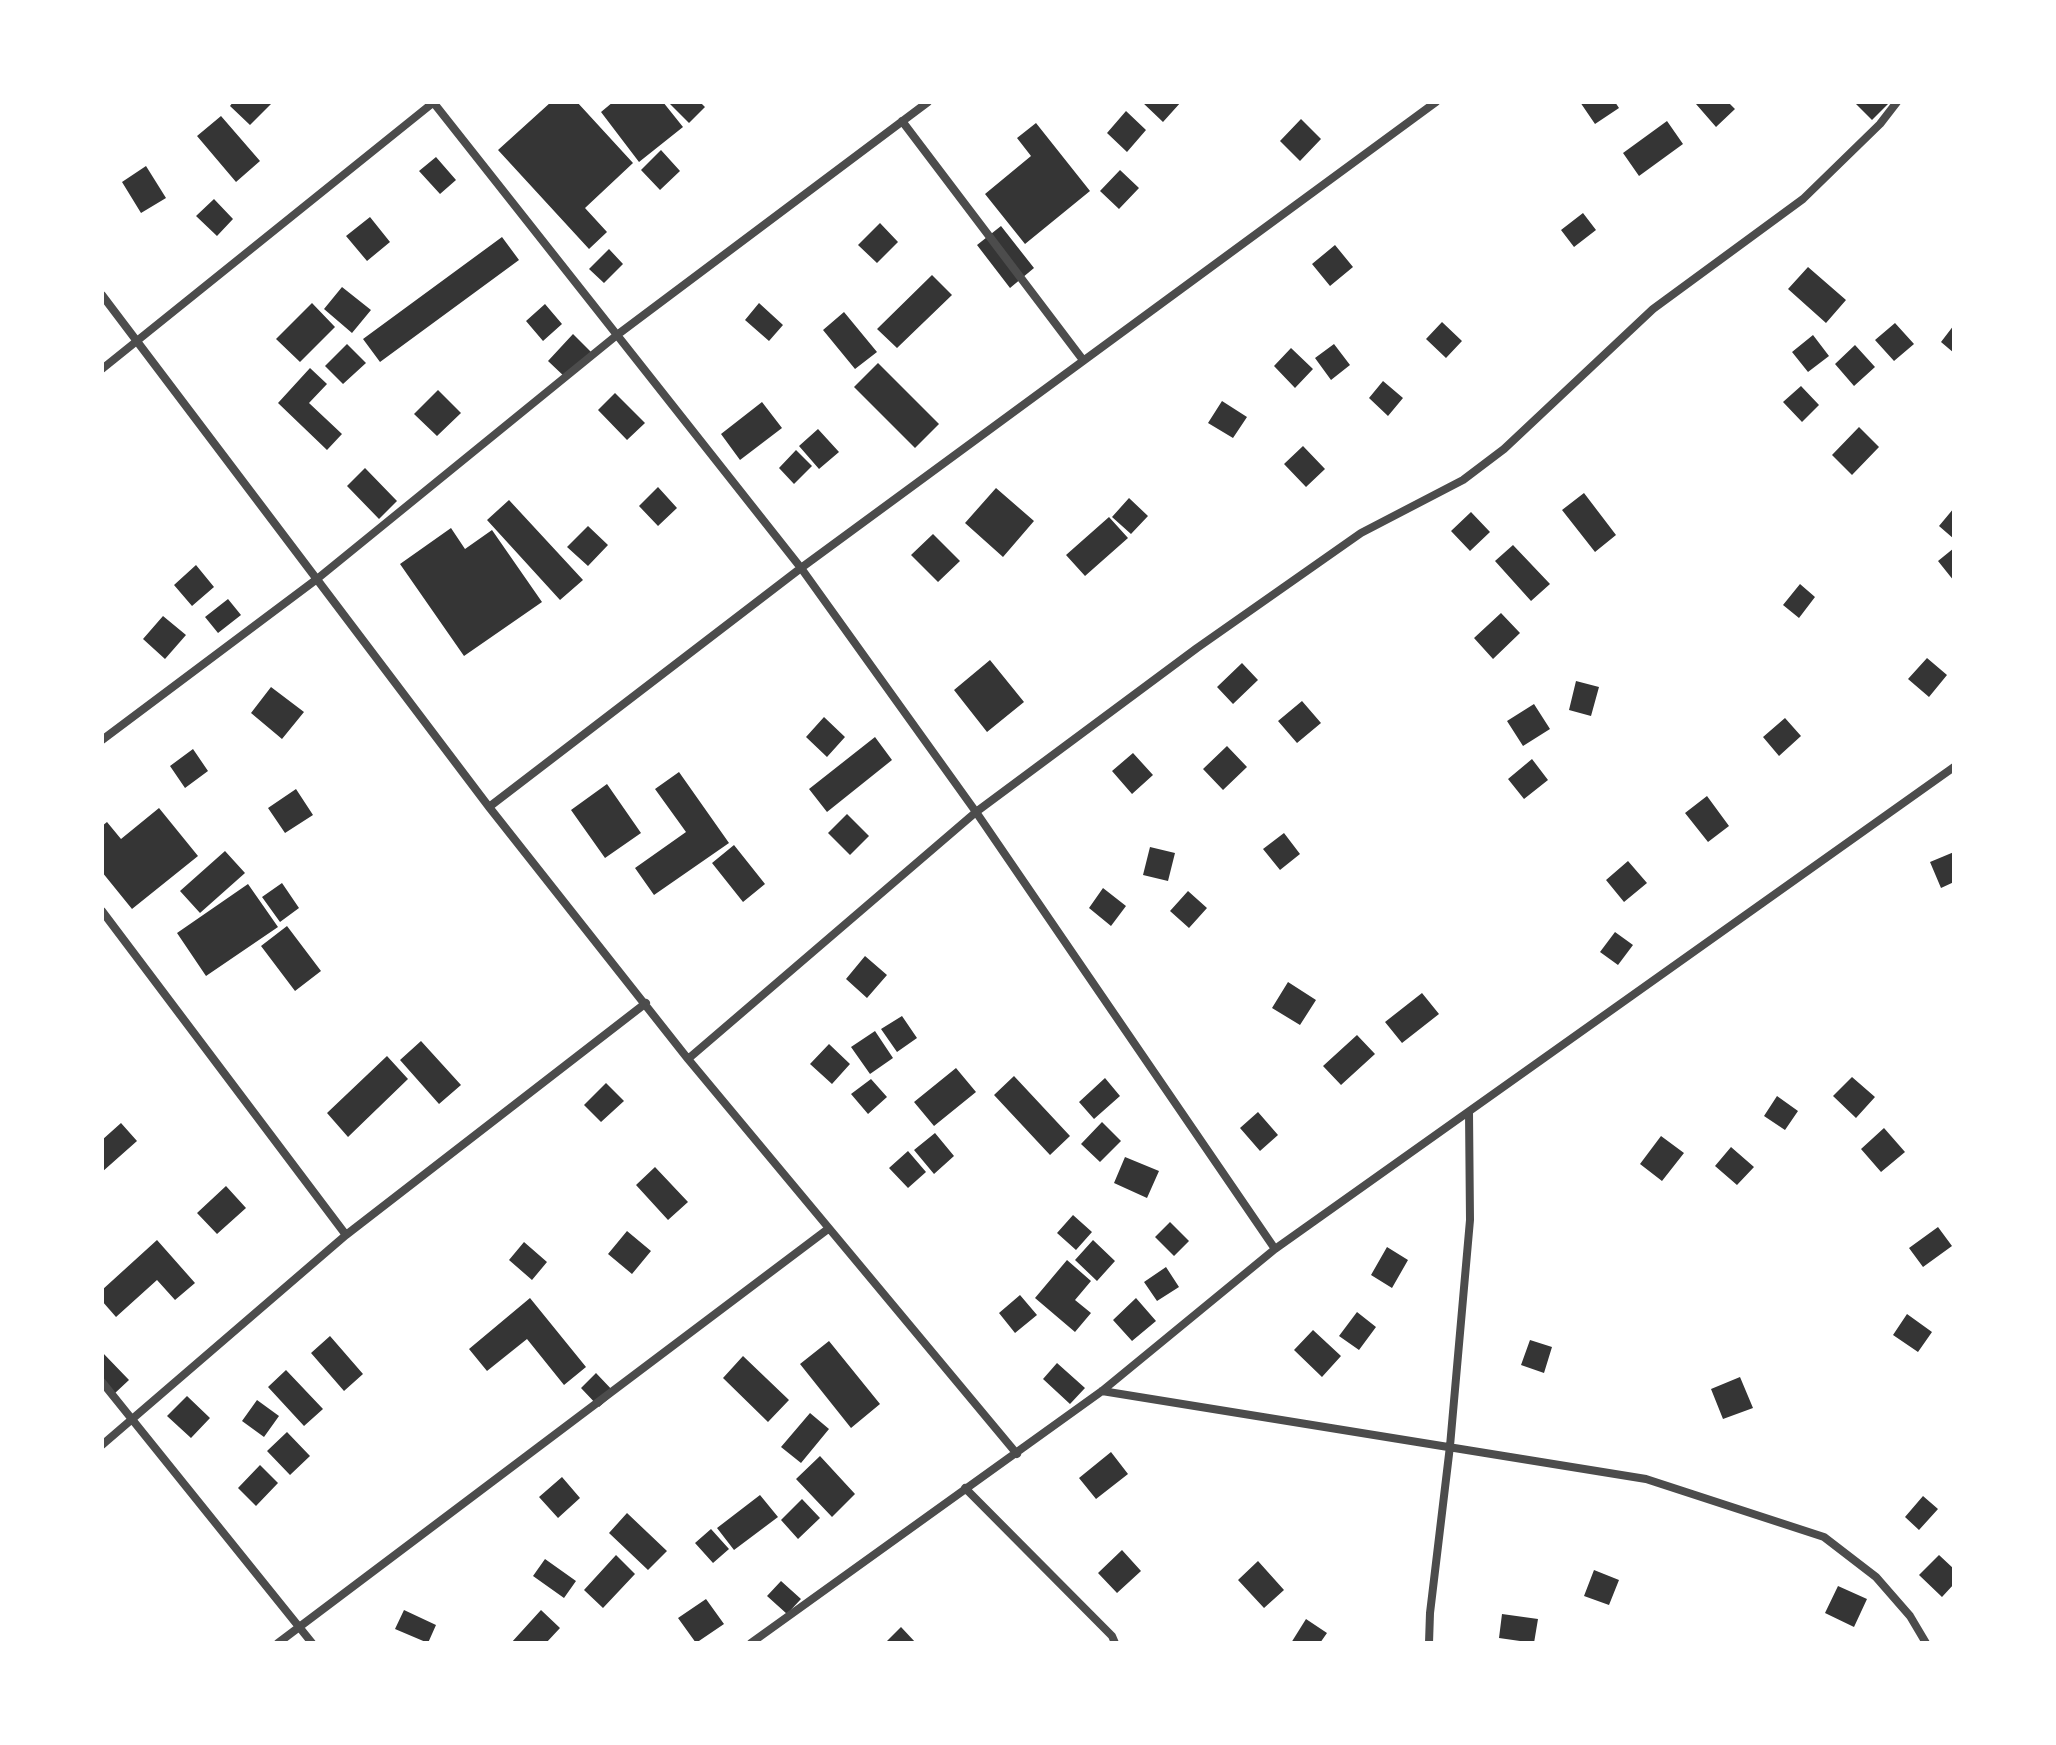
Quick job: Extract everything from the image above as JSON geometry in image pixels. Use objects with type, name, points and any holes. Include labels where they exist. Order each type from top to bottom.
[{"type":"street","points":[[102,369],[433,102],[801,568],[976,812],[1275,1249]]},
{"type":"street","points":[[102,740],[317,579],[617,335],[928,102]]},
{"type":"street","points":[[489,807],[801,568],[1436,102]]},
{"type":"street","points":[[688,1059],[976,812],[1197,648],[1361,533],[1463,480],[1504,449],[1653,309],[1803,199],[1880,124],[1897,102]]},
{"type":"street","points":[[902,121],[1083,360]]},
{"type":"street","points":[[102,295],[489,807],[688,1059],[1017,1454]]},
{"type":"street","points":[[751,1643],[1102,1391],[1275,1249],[1954,767]]},
{"type":"street","points":[[102,911],[346,1235]]},
{"type":"street","points":[[102,1445],[346,1235],[646,1003]]},
{"type":"street","points":[[1429,1643],[1470,1220],[1469,1112]]},
{"type":"street","points":[[278,1643],[828,1229]]},
{"type":"street","points":[[102,1382],[312,1643]]},
{"type":"street","points":[[1102,1391],[1646,1479],[1824,1537],[1876,1577],[1910,1616],[1926,1643]]},
{"type":"street","points":[[965,1488],[1112,1636],[1115,1643]]},
{"type":"building","points":[[233,102],[271,104],[250,125],[230,106]]},
{"type":"building","points":[[551,102],[577,102],[633,163],[585,208],[607,232],[589,249],[498,150]]},
{"type":"building","points":[[613,102],[663,102],[683,127],[639,162],[601,112]]},
{"type":"building","points":[[668,102],[700,102],[705,107],[689,123]]},
{"type":"building","points":[[1142,102],[1181,102],[1163,122]]},
{"type":"building","points":[[1580,102],[1615,102],[1619,108],[1595,124]]},
{"type":"building","points":[[1728,102],[1735,109],[1716,127],[1696,104]]},
{"type":"building","points":[[1854,102],[1890,102],[1872,120]]},
{"type":"building","points":[[1126,111],[1146,130],[1127,152],[1107,133]]},
{"type":"building","points":[[221,116],[260,161],[236,182],[197,136]]},
{"type":"building","points":[[1301,119],[1321,139],[1300,161],[1280,141]]},
{"type":"building","points":[[1667,121],[1683,144],[1639,176],[1623,153]]},
{"type":"building","points":[[1036,123],[1090,191],[1025,244],[985,194],[1031,156],[1017,138]]},
{"type":"building","points":[[661,150],[680,171],[660,190],[641,170]]},
{"type":"building","points":[[436,157],[456,180],[440,194],[419,171]]},
{"type":"building","points":[[146,166],[166,198],[141,213],[122,182]]},
{"type":"building","points":[[1120,170],[1139,188],[1119,209],[1100,191]]},
{"type":"building","points":[[214,199],[233,219],[217,236],[196,216]]},
{"type":"building","points":[[1583,213],[1596,230],[1574,247],[1561,230]]},
{"type":"building","points":[[370,217],[390,242],[367,261],[346,236]]},
{"type":"building","points":[[880,223],[898,242],[877,263],[858,245]]},
{"type":"building","points":[[1001,226],[1034,268],[1010,288],[977,245]]},
{"type":"building","points":[[502,237],[519,260],[380,362],[363,339]]},
{"type":"building","points":[[1335,245],[1353,267],[1330,286],[1312,264]]},
{"type":"building","points":[[609,249],[623,264],[604,283],[589,269]]},
{"type":"building","points":[[1808,267],[1846,300],[1826,323],[1788,289]]},
{"type":"building","points":[[932,275],[952,295],[897,348],[877,329]]},
{"type":"building","points":[[342,287],[371,310],[352,333],[324,309]]},
{"type":"building","points":[[312,303],[335,327],[300,362],[276,339]]},
{"type":"building","points":[[759,303],[783,325],[769,341],[745,320]]},
{"type":"building","points":[[545,304],[562,324],[543,341],[526,321]]},
{"type":"building","points":[[844,312],[877,352],[855,369],[823,330]]},
{"type":"building","points":[[1442,322],[1462,341],[1446,358],[1426,339]]},
{"type":"building","points":[[1895,323],[1914,344],[1894,361],[1875,340]]},
{"type":"building","points":[[1954,325],[1954,353],[1941,342]]},
{"type":"building","points":[[573,334],[592,353],[567,379],[548,361]]},
{"type":"building","points":[[1813,335],[1829,356],[1808,372],[1792,352]]},
{"type":"building","points":[[347,344],[366,363],[343,384],[325,366]]},
{"type":"building","points":[[1334,344],[1350,365],[1331,380],[1315,358]]},
{"type":"building","points":[[1855,345],[1875,367],[1854,386],[1835,364]]},
{"type":"building","points":[[1291,348],[1313,369],[1295,388],[1274,366]]},
{"type":"building","points":[[878,363],[939,424],[915,448],[854,387]]},
{"type":"building","points":[[310,368],[327,384],[309,403],[342,434],[327,450],[278,403]]},
{"type":"building","points":[[1383,381],[1403,398],[1388,416],[1369,398]]},
{"type":"building","points":[[1801,386],[1819,405],[1802,422],[1783,402]]},
{"type":"building","points":[[438,390],[461,413],[437,436],[414,414]]},
{"type":"building","points":[[615,393],[645,423],[627,440],[598,410]]},
{"type":"building","points":[[1222,401],[1247,417],[1233,438],[1208,423]]},
{"type":"building","points":[[762,402],[782,428],[740,460],[721,434]]},
{"type":"building","points":[[1859,427],[1879,447],[1852,475],[1832,455]]},
{"type":"building","points":[[818,429],[839,452],[819,469],[799,446]]},
{"type":"building","points":[[1303,446],[1325,469],[1306,487],[1284,464]]},
{"type":"building","points":[[796,450],[812,466],[794,484],[779,468]]},
{"type":"building","points":[[365,468],[397,501],[379,519],[347,486]]},
{"type":"building","points":[[658,487],[677,508],[658,526],[639,506]]},
{"type":"building","points":[[996,488],[1034,521],[1003,557],[965,523]]},
{"type":"building","points":[[1584,493],[1616,535],[1595,552],[1562,510]]},
{"type":"building","points":[[1129,498],[1148,516],[1131,534],[1112,517]]},
{"type":"building","points":[[509,500],[583,580],[560,600],[487,520]]},
{"type":"building","points":[[1954,508],[1954,539],[1939,526]]},
{"type":"building","points":[[1471,512],[1490,532],[1470,551],[1451,531]]},
{"type":"building","points":[[1109,517],[1128,538],[1085,576],[1066,555]]},
{"type":"building","points":[[588,526],[608,545],[588,566],[567,547]]},
{"type":"building","points":[[451,528],[465,549],[492,530],[542,602],[464,656],[400,564]]},
{"type":"building","points":[[933,534],[960,561],[938,582],[911,555]]},
{"type":"building","points":[[1513,545],[1550,584],[1531,601],[1495,561]]},
{"type":"building","points":[[1954,548],[1954,581],[1938,561]]},
{"type":"building","points":[[196,565],[214,587],[192,606],[174,585]]},
{"type":"building","points":[[1800,584],[1815,597],[1799,618],[1783,605]]},
{"type":"building","points":[[228,599],[241,615],[218,633],[205,617]]},
{"type":"building","points":[[1501,613],[1520,633],[1493,659],[1474,638]]},
{"type":"building","points":[[163,616],[186,635],[165,659],[143,639]]},
{"type":"building","points":[[1927,658],[1947,675],[1929,697],[1908,679]]},
{"type":"building","points":[[990,660],[1024,702],[987,732],[954,690]]},
{"type":"building","points":[[1242,663],[1258,680],[1233,704],[1217,687]]},
{"type":"building","points":[[1576,681],[1599,687],[1591,716],[1569,710]]},
{"type":"building","points":[[271,687],[304,712],[282,739],[251,713]]},
{"type":"building","points":[[1302,701],[1321,723],[1297,743],[1278,721]]},
{"type":"building","points":[[1534,704],[1550,729],[1523,746],[1507,721]]},
{"type":"building","points":[[824,717],[845,737],[827,757],[806,737]]},
{"type":"building","points":[[1785,718],[1801,736],[1779,756],[1763,737]]},
{"type":"building","points":[[875,737],[892,760],[827,812],[809,789]]},
{"type":"building","points":[[1227,746],[1247,767],[1223,790],[1203,769]]},
{"type":"building","points":[[193,749],[208,771],[185,788],[170,766]]},
{"type":"building","points":[[1133,753],[1153,775],[1132,794],[1112,771]]},
{"type":"building","points":[[1532,759],[1548,780],[1524,799],[1508,779]]},
{"type":"building","points":[[679,772],[729,843],[654,895],[635,868],[686,832],[655,789]]},
{"type":"building","points":[[607,784],[641,833],[605,858],[571,810]]},
{"type":"building","points":[[296,789],[313,815],[285,833],[268,808]]},
{"type":"building","points":[[1707,796],[1729,826],[1708,842],[1685,813]]},
{"type":"building","points":[[159,808],[198,856],[132,909],[102,872],[102,826],[107,822],[121,839]]},
{"type":"building","points":[[847,814],[869,836],[850,855],[828,833]]},
{"type":"building","points":[[1284,833],[1300,854],[1280,870],[1263,849]]},
{"type":"building","points":[[734,845],[765,884],[743,902],[712,863]]},
{"type":"building","points":[[1150,847],[1175,853],[1168,881],[1143,875]]},
{"type":"building","points":[[225,851],[245,873],[200,913],[180,891]]},
{"type":"building","points":[[1954,852],[1954,882],[1941,888],[1930,862]]},
{"type":"building","points":[[1628,861],[1647,883],[1624,902],[1606,880]]},
{"type":"building","points":[[282,883],[299,908],[280,922],[262,897]]},
{"type":"building","points":[[248,884],[278,927],[206,976],[177,933]]},
{"type":"building","points":[[1103,888],[1126,906],[1111,926],[1089,908]]},
{"type":"building","points":[[1188,891],[1207,908],[1189,928],[1170,911]]},
{"type":"building","points":[[287,926],[321,971],[295,991],[261,946]]},
{"type":"building","points":[[1615,932],[1633,945],[1618,965],[1600,952]]},
{"type":"building","points":[[865,956],[887,975],[867,998],[846,979]]},
{"type":"building","points":[[1288,982],[1316,1000],[1300,1025],[1272,1008]]},
{"type":"building","points":[[1422,993],[1439,1014],[1402,1043],[1385,1022]]},
{"type":"building","points":[[902,1016],[917,1038],[897,1052],[881,1029]]},
{"type":"building","points":[[875,1031],[893,1058],[870,1074],[851,1047]]},
{"type":"building","points":[[1357,1035],[1375,1054],[1341,1085],[1323,1066]]},
{"type":"building","points":[[421,1041],[461,1085],[439,1104],[400,1060]]},
{"type":"building","points":[[829,1044],[850,1064],[832,1084],[810,1064]]},
{"type":"building","points":[[387,1056],[408,1079],[348,1137],[327,1113]]},
{"type":"building","points":[[956,1068],[976,1092],[934,1126],[914,1102]]},
{"type":"building","points":[[1014,1076],[1070,1136],[1050,1155],[994,1095]]},
{"type":"building","points":[[1852,1077],[1875,1097],[1856,1118],[1833,1096]]},
{"type":"building","points":[[1105,1078],[1120,1096],[1094,1119],[1079,1102]]},
{"type":"building","points":[[871,1079],[887,1097],[868,1114],[851,1094]]},
{"type":"building","points":[[606,1083],[624,1101],[601,1122],[584,1105]]},
{"type":"building","points":[[1777,1096],[1798,1111],[1785,1130],[1764,1116]]},
{"type":"building","points":[[1258,1112],[1278,1135],[1260,1151],[1240,1128]]},
{"type":"building","points":[[1102,1122],[1121,1141],[1100,1162],[1081,1144]]},
{"type":"building","points":[[121,1123],[137,1141],[102,1172],[102,1140]]},
{"type":"building","points":[[1884,1128],[1905,1152],[1881,1172],[1861,1149]]},
{"type":"building","points":[[935,1133],[954,1156],[934,1174],[914,1150]]},
{"type":"building","points":[[1661,1136],[1684,1153],[1662,1181],[1640,1164]]},
{"type":"building","points":[[1731,1147],[1754,1167],[1737,1185],[1715,1166]]},
{"type":"building","points":[[908,1151],[926,1172],[908,1188],[889,1168]]},
{"type":"building","points":[[1125,1157],[1159,1171],[1147,1198],[1114,1183]]},
{"type":"building","points":[[655,1167],[688,1202],[668,1220],[636,1185]]},
{"type":"building","points":[[226,1186],[246,1208],[217,1234],[197,1213]]},
{"type":"building","points":[[1073,1215],[1092,1232],[1076,1250],[1057,1233]]},
{"type":"building","points":[[1170,1222],[1189,1241],[1174,1256],[1155,1237]]},
{"type":"building","points":[[1938,1227],[1952,1246],[1923,1267],[1909,1248]]},
{"type":"building","points":[[627,1231],[651,1251],[632,1274],[608,1254]]},
{"type":"building","points":[[157,1240],[195,1283],[175,1300],[157,1280],[116,1317],[102,1301],[102,1290]]},
{"type":"building","points":[[1093,1240],[1115,1261],[1097,1281],[1075,1260]]},
{"type":"building","points":[[524,1242],[547,1262],[532,1280],[509,1260]]},
{"type":"building","points":[[1387,1247],[1408,1260],[1392,1288],[1371,1275]]},
{"type":"building","points":[[1067,1260],[1091,1281],[1075,1300],[1091,1313],[1075,1332],[1035,1298]]},
{"type":"building","points":[[1166,1267],[1179,1287],[1157,1301],[1144,1282]]},
{"type":"building","points":[[1020,1295],[1037,1315],[1015,1333],[999,1313]]},
{"type":"building","points":[[530,1298],[586,1367],[564,1385],[527,1339],[487,1371],[469,1349]]},
{"type":"building","points":[[1136,1298],[1156,1321],[1132,1341],[1113,1320]]},
{"type":"building","points":[[1357,1312],[1376,1327],[1359,1350],[1339,1336]]},
{"type":"building","points":[[1907,1314],[1932,1332],[1918,1352],[1893,1335]]},
{"type":"building","points":[[1313,1330],[1341,1356],[1322,1377],[1294,1350]]},
{"type":"building","points":[[330,1336],[363,1374],[344,1391],[311,1353]]},
{"type":"building","points":[[1530,1340],[1552,1347],[1544,1373],[1521,1365]]},
{"type":"building","points":[[829,1341],[880,1404],[851,1428],[800,1364]]},
{"type":"building","points":[[102,1352],[129,1380],[114,1394],[102,1381]]},
{"type":"building","points":[[743,1356],[789,1400],[768,1422],[723,1378]]},
{"type":"building","points":[[1057,1363],[1085,1388],[1070,1404],[1043,1379]]},
{"type":"building","points":[[286,1370],[323,1409],[304,1426],[268,1387]]},
{"type":"building","points":[[596,1373],[615,1393],[599,1407],[581,1388]]},
{"type":"building","points":[[1740,1377],[1753,1408],[1723,1419],[1711,1389]]},
{"type":"building","points":[[187,1396],[210,1418],[191,1438],[167,1416]]},
{"type":"building","points":[[257,1400],[279,1416],[264,1437],[242,1421]]},
{"type":"building","points":[[810,1413],[829,1429],[801,1463],[781,1447]]},
{"type":"building","points":[[287,1432],[310,1456],[290,1475],[267,1451]]},
{"type":"building","points":[[1111,1452],[1128,1474],[1096,1499],[1079,1478]]},
{"type":"building","points":[[820,1456],[855,1494],[832,1517],[796,1479]]},
{"type":"building","points":[[260,1465],[278,1483],[256,1506],[238,1488]]},
{"type":"building","points":[[562,1477],[580,1498],[558,1518],[539,1497]]},
{"type":"building","points":[[760,1495],[778,1517],[734,1550],[717,1528]]},
{"type":"building","points":[[1923,1496],[1938,1509],[1919,1530],[1905,1517]]},
{"type":"building","points":[[802,1499],[820,1518],[798,1539],[781,1520]]},
{"type":"building","points":[[627,1513],[667,1551],[648,1570],[609,1533]]},
{"type":"building","points":[[711,1529],[729,1549],[713,1563],[695,1543]]},
{"type":"building","points":[[1122,1550],[1141,1571],[1117,1593],[1098,1573]]},
{"type":"building","points":[[616,1555],[635,1574],[603,1608],[584,1590]]},
{"type":"building","points":[[1939,1555],[1954,1569],[1954,1584],[1942,1597],[1919,1575]]},
{"type":"building","points":[[545,1559],[576,1581],[564,1598],[533,1576]]},
{"type":"building","points":[[1258,1561],[1284,1590],[1264,1608],[1238,1580]]},
{"type":"building","points":[[1594,1570],[1619,1580],[1609,1605],[1584,1596]]},
{"type":"building","points":[[781,1581],[801,1599],[787,1614],[767,1596]]},
{"type":"building","points":[[1838,1586],[1867,1599],[1854,1627],[1825,1613]]},
{"type":"building","points":[[706,1599],[724,1624],[696,1643],[678,1618]]},
{"type":"building","points":[[404,1610],[436,1625],[428,1643],[395,1629]]},
{"type":"building","points":[[541,1610],[560,1628],[546,1643],[511,1643]]},
{"type":"building","points":[[1502,1614],[1538,1619],[1534,1643],[1499,1638]]},
{"type":"building","points":[[1306,1619],[1327,1633],[1320,1643],[1291,1643]]},
{"type":"building","points":[[901,1627],[916,1643],[885,1643]]}]
